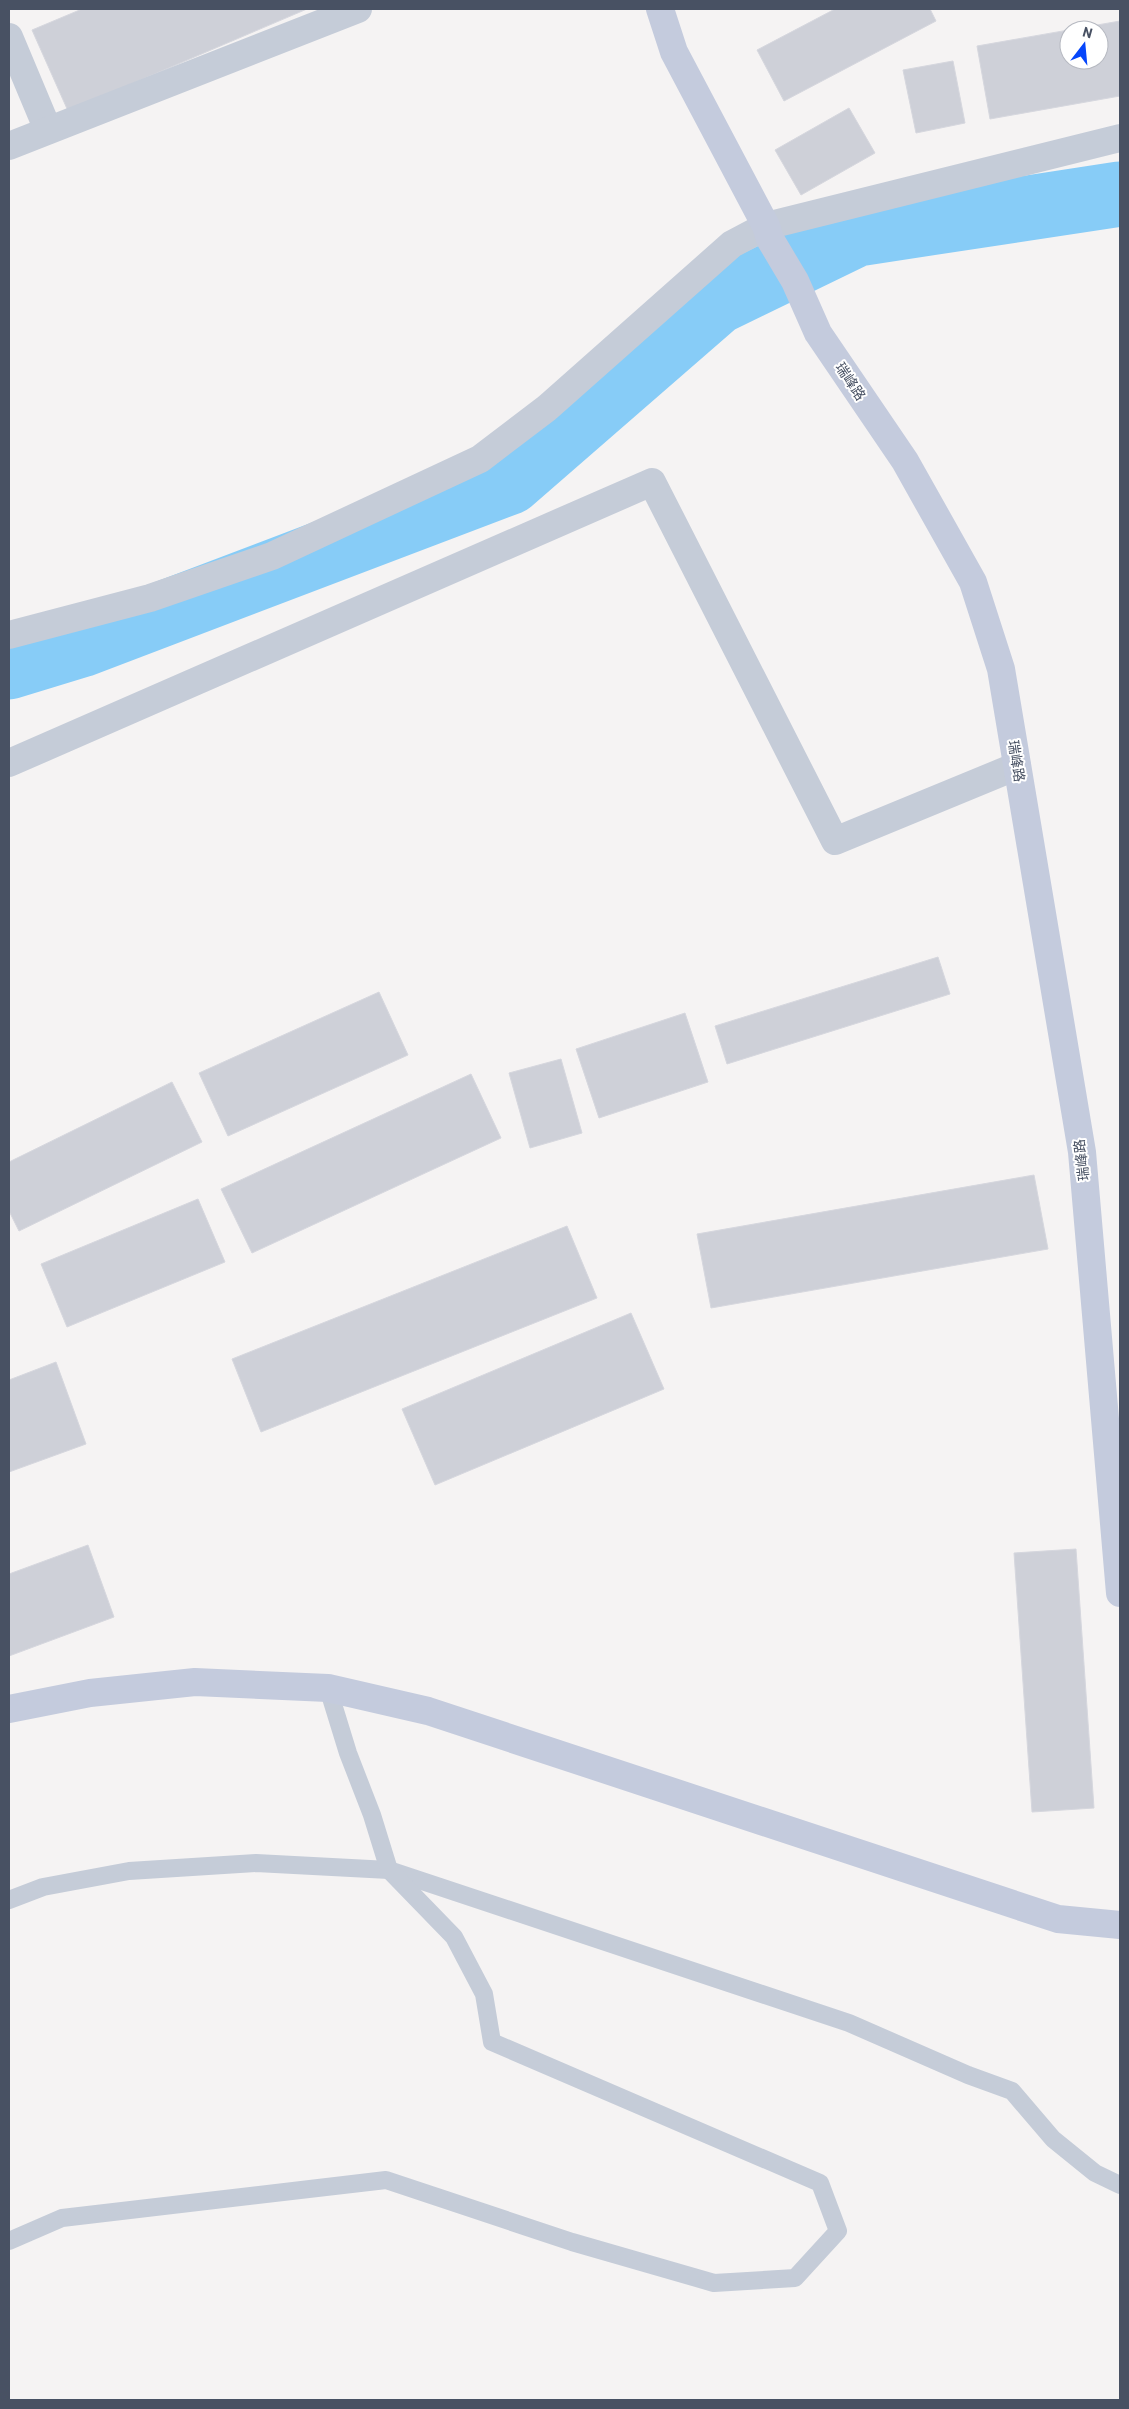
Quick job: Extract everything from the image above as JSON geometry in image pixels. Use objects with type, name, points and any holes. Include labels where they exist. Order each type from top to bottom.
[{"type":"street","points":[[9,146],[358,9]]},
{"type":"street","name":"瑞峰路","points":[[660,9],[674,52],[795,281],[818,333],[905,461],[973,582],[1001,669],[1082,1152],[1120,1593]]},
{"type":"street","points":[[9,37],[48,130]]},
{"type":"street","points":[[9,635],[150,598],[272,556],[480,459],[547,408],[732,244],[768,232],[1120,138]]},
{"type":"street","points":[[9,763],[652,482],[835,841],[1018,766]]},
{"type":"street","points":[[9,1709],[90,1693],[195,1682],[328,1688],[428,1711],[1058,1919],[1120,1925]]},
{"type":"lane","points":[[9,2241],[62,2218],[386,2180],[572,2242],[714,2283],[795,2278],[838,2231],[820,2183],[492,2042],[484,1994],[454,1937],[389,1870],[372,1815],[348,1753],[328,1688]]},
{"type":"lane","points":[[9,1900],[43,1887],[129,1871],[256,1863],[389,1870],[849,2023],[968,2075],[1012,2091],[1053,2139],[1095,2173],[1120,2185]]},
{"type":"building","points":[[82,9],[307,9],[68,111],[32,30]]},
{"type":"building","points":[[835,9],[930,9],[936,21],[784,101],[757,50]]},
{"type":"building","points":[[1120,21],[1120,96],[990,119],[977,46],[1059,32],[1059,70],[1109,70],[1109,23]]},
{"type":"building","points":[[953,61],[965,123],[916,133],[903,70]]},
{"type":"building","points":[[849,108],[875,153],[801,195],[775,150]]},
{"type":"building","points":[[938,957],[950,994],[727,1064],[715,1026]]},
{"type":"building","points":[[379,992],[408,1055],[228,1136],[199,1073]]},
{"type":"building","points":[[685,1013],[708,1082],[599,1118],[576,1049]]},
{"type":"building","points":[[561,1059],[582,1133],[530,1148],[509,1073]]},
{"type":"building","points":[[471,1074],[501,1138],[252,1253],[221,1189]]},
{"type":"building","points":[[172,1082],[202,1142],[19,1231],[9,1211],[9,1162]]},
{"type":"building","points":[[1034,1175],[1048,1249],[711,1308],[697,1234]]},
{"type":"building","points":[[198,1199],[225,1262],[67,1327],[41,1264]]},
{"type":"building","points":[[567,1226],[597,1298],[261,1432],[232,1359]]},
{"type":"building","points":[[631,1313],[664,1389],[435,1485],[402,1409]]},
{"type":"building","points":[[56,1362],[86,1444],[9,1472],[9,1380]]},
{"type":"building","points":[[88,1545],[114,1617],[9,1656],[9,1574]]},
{"type":"building","points":[[1076,1549],[1094,1808],[1032,1812],[1014,1553]]},
{"type":"waterway","points":[[9,667],[81,645],[510,482],[717,302],[857,234],[1120,194]]}]
